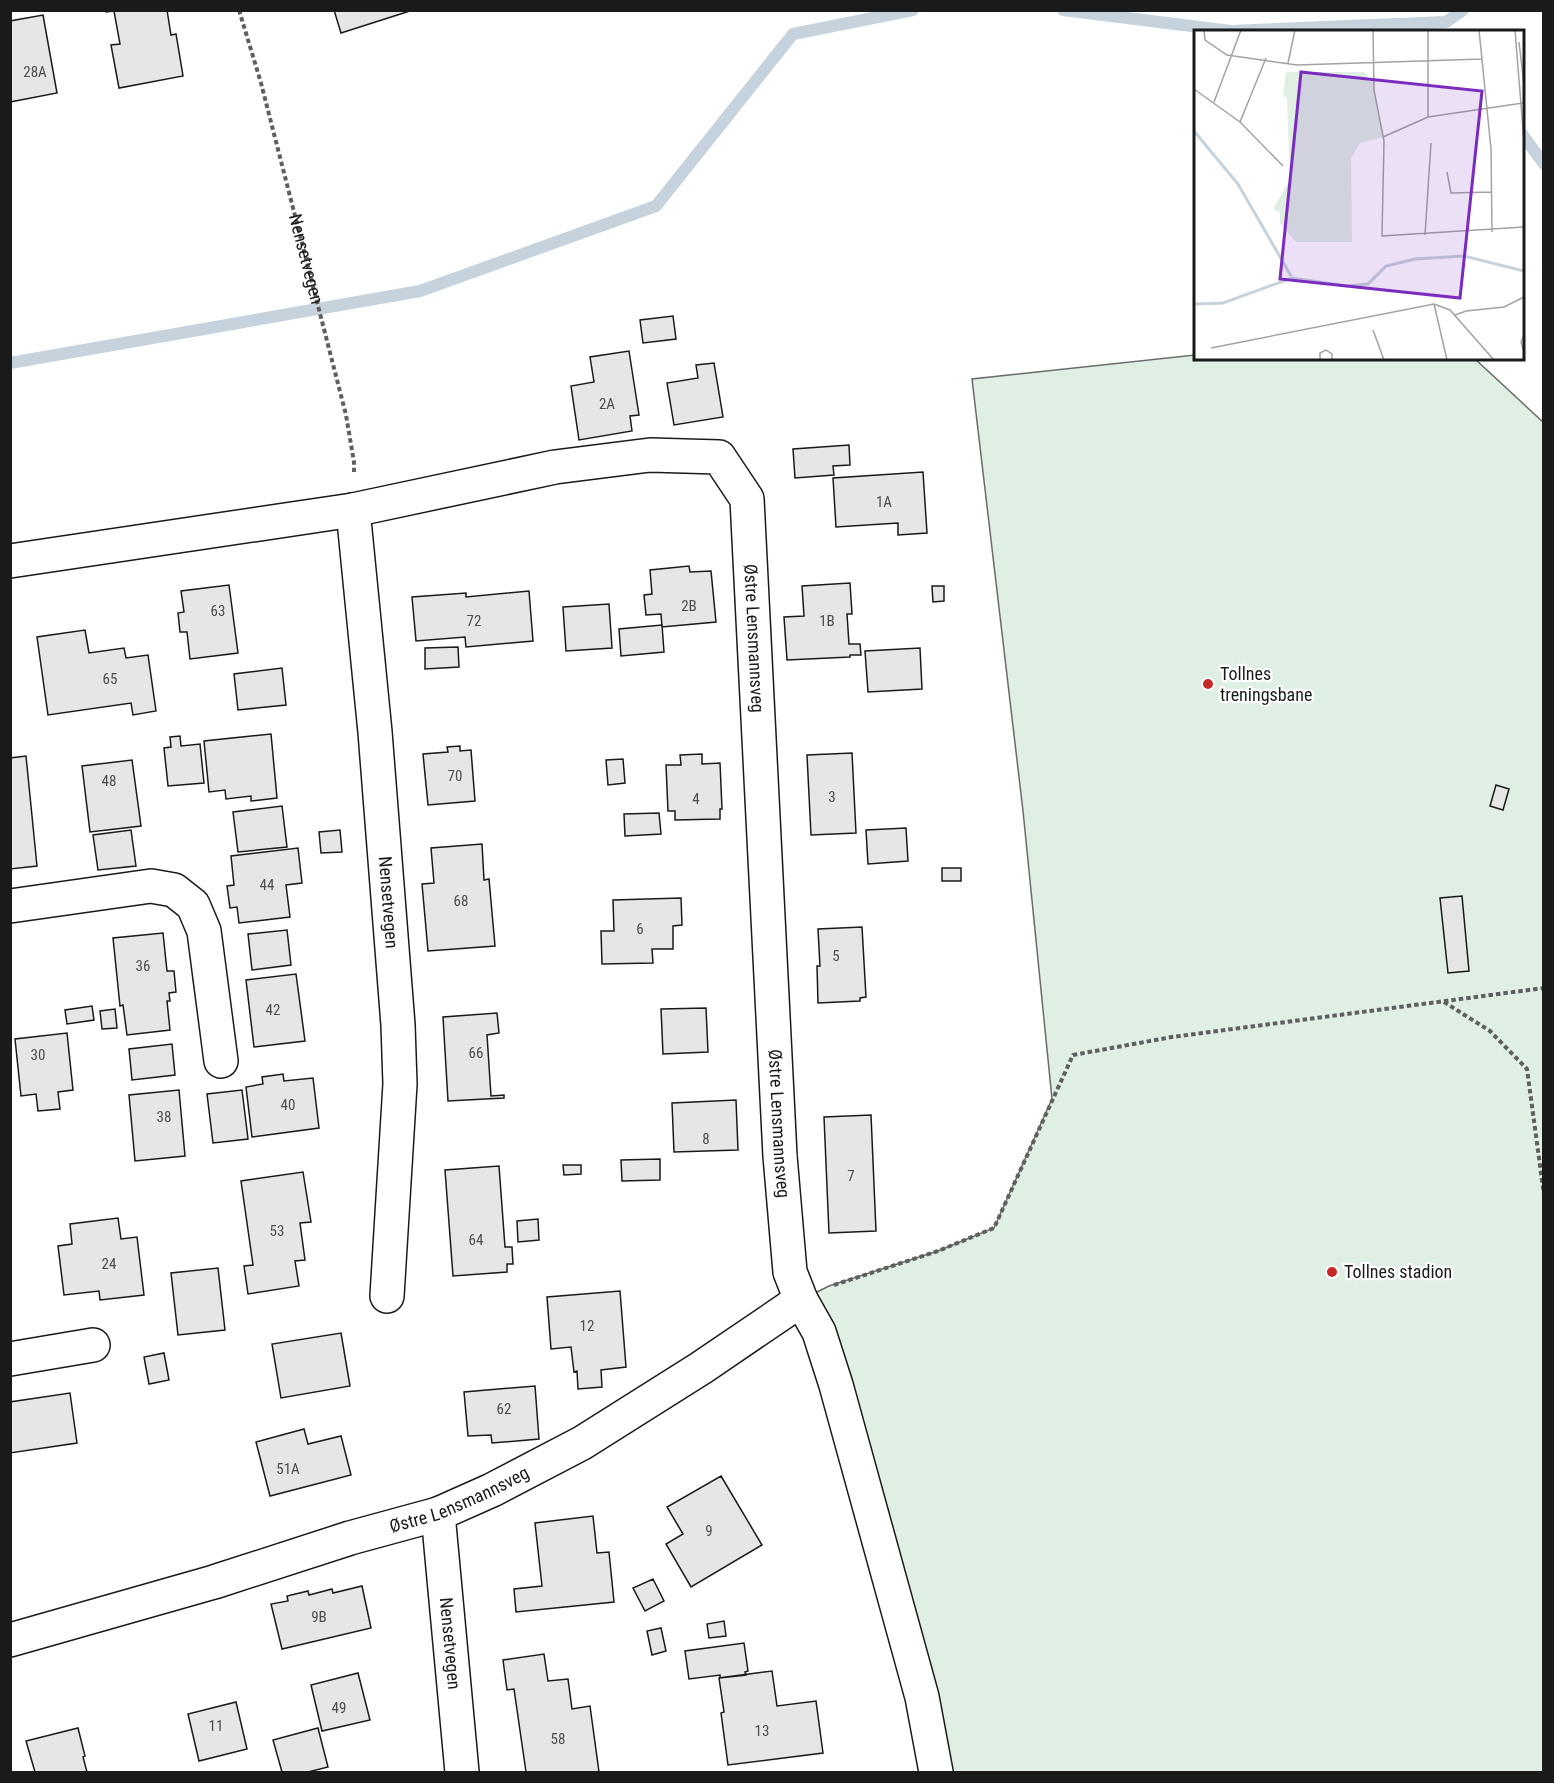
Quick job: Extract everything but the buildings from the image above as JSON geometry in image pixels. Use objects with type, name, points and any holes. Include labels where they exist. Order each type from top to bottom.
[{"type":"street","name":"Østre Lensmannsveg","points":[[10,1640],[214,1582],[350,1538],[438,1514],[492,1490],[582,1443],[701,1368],[801,1300],[790,1272],[780,1156],[747,499],[719,456],[650,455],[555,467],[353,510]]},
{"type":"street","points":[[10,561],[353,510]]},
{"type":"street","name":"Nensetvegen","points":[[353,510],[375,732],[398,1025],[400,1084],[387,1296]]},
{"type":"street","points":[[10,906],[151,886],[174,890],[193,905],[204,931],[221,1061]]},
{"type":"street","points":[[801,1300],[819,1332],[836,1384],[922,1697],[936,1773]]},
{"type":"street","points":[[10,1359],[93,1345]]},
{"type":"street","name":"Nensetvegen","points":[[438,1514],[462,1773]]},
{"type":"path","name":"Nensetvegen","points":[[239,10],[261,83],[346,415],[354,462],[353,510]]},
{"type":"path","points":[[801,1300],[829,1286],[938,1251],[994,1228],[1072,1055],[1172,1037],[1544,988]]},
{"type":"path","points":[[1444,1002],[1490,1031],[1527,1069],[1544,1195]]},
{"type":"green space","points":[[1194,355],[1194,360],[1476,360],[1544,423],[1543,1772],[949,1772],[801,1300],[829,1286],[938,1251],[994,1228],[1052,1099],[1023,811],[972,379]]},
{"type":"waterway","points":[[10,363],[420,291],[656,206],[793,34],[913,10]]},
{"type":"waterway","points":[[1063,10],[1223,30]]},
{"type":"waterway","points":[[1255,30],[1446,22],[1463,10]]},
{"type":"waterway","points":[[1524,137],[1544,164]]},
{"type":"place","name":"Tollnes treningsbane","points":[[1208,684]]},
{"type":"place","name":"Tollnes stadion","points":[[1332,1272]]}]
